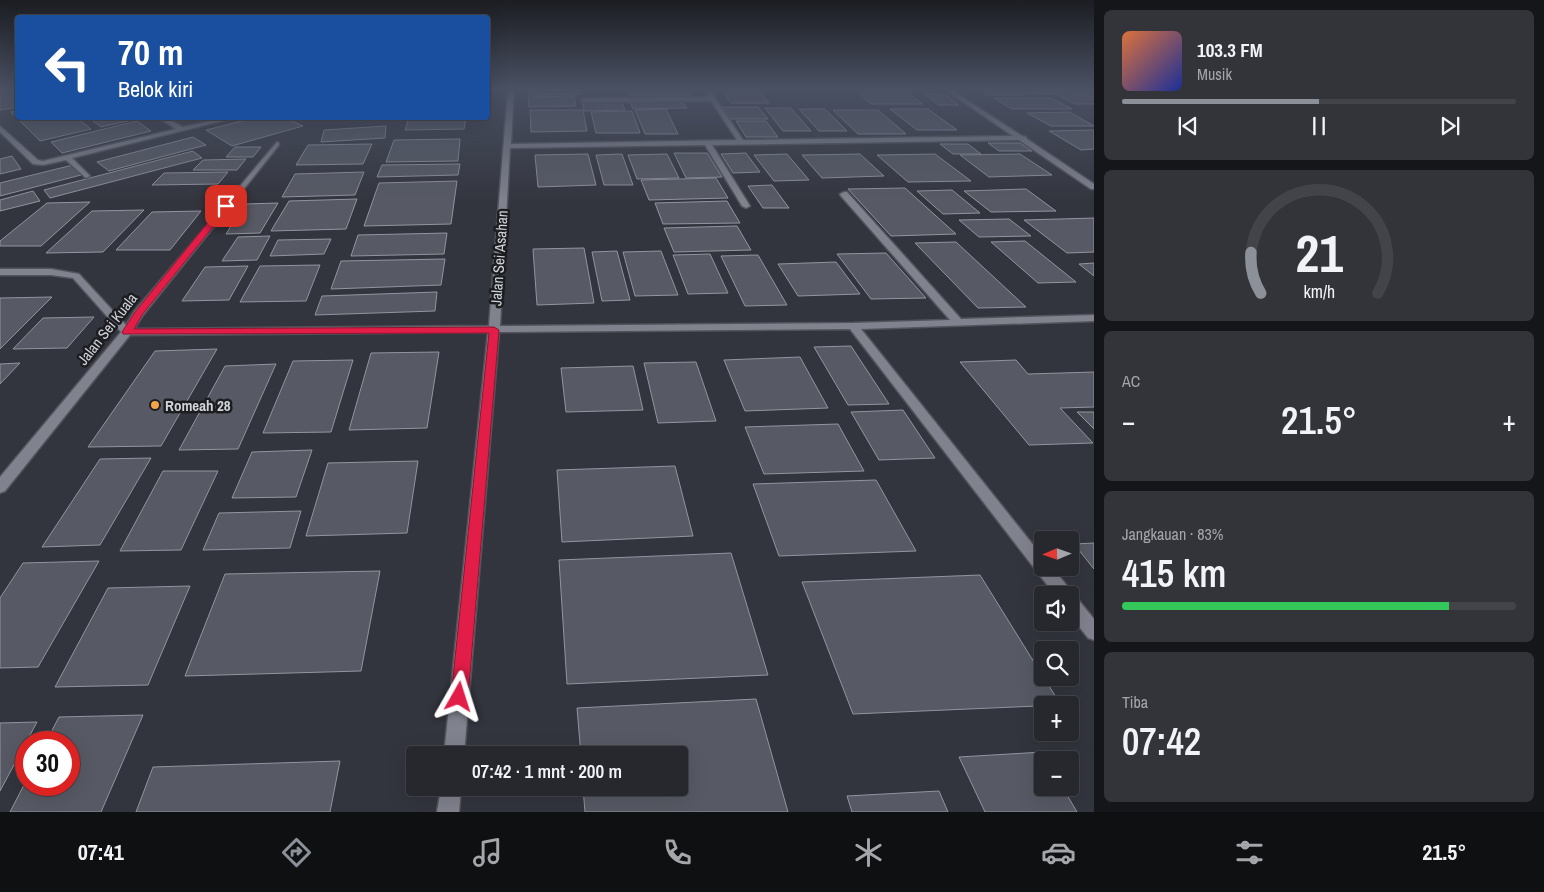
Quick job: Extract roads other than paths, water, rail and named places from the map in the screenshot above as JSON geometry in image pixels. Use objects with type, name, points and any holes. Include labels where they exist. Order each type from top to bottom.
[{"type":"street","points":[[177,127],[181,129]]},
{"type":"street","points":[[0,128],[38,163],[68,158],[191,127]]},
{"type":"street","name":"Jalan Sei Asahan","points":[[455,746],[494,330],[508,127]]},
{"type":"street","points":[[731,127],[741,142]]},
{"type":"street","points":[[1007,127],[1094,187]]},
{"type":"street","points":[[507,146],[1024,138]]},
{"type":"street","points":[[707,143],[746,206]]},
{"type":"street","name":"Jalan Sei Kuala","points":[[0,487],[127,332],[138,314],[276,144]]},
{"type":"street","points":[[68,158],[86,176]]},
{"type":"street","points":[[844,194],[958,322]]},
{"type":"street","points":[[0,272],[51,272],[76,276],[127,332],[852,326],[1094,318]]},
{"type":"street","points":[[852,326],[1034,556]]},
{"type":"street","points":[[1050,576],[1058,586]]},
{"type":"street","points":[[1079,613],[1094,632]]},
{"type":"street","points":[[448,812],[450,796]]},
{"type":"place","name":"Romeah 28","points":[[155,405]]}]
